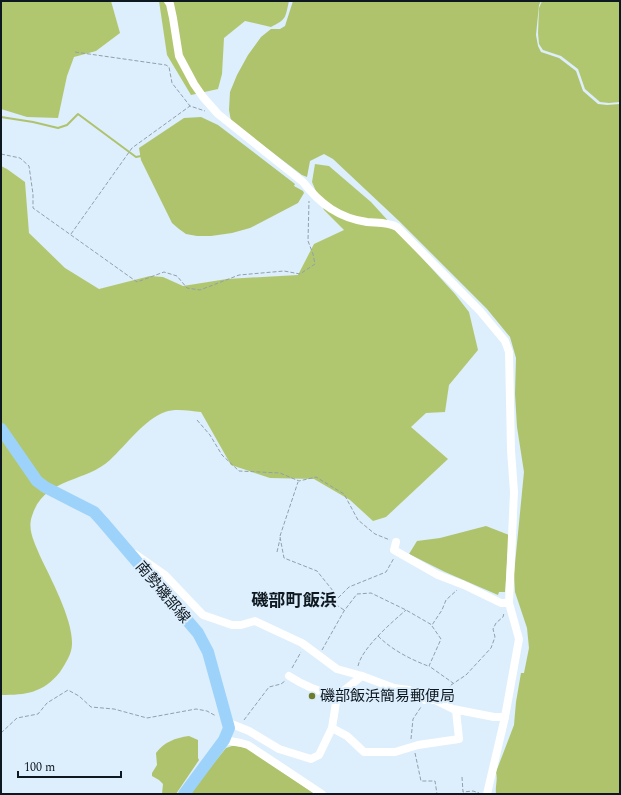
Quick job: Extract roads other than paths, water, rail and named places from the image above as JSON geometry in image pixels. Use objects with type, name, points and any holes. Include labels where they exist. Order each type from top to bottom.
[{"type":"main road","name":"南勢磯部線","points":[[1,429],[37,480],[45,487],[94,512],[198,633],[208,652],[234,725]]},
{"type":"main road","points":[[184,794],[224,740],[229,728],[234,725]]},
{"type":"street","points":[[168,1],[173,18],[179,56],[194,84],[215,111],[303,182],[334,212],[343,217],[368,222],[390,223],[397,227],[480,311],[505,341],[510,352],[511,450],[514,492],[509,579],[505,603],[518,639],[505,717],[487,794]]},
{"type":"street","points":[[124,546],[165,575],[203,615],[232,625],[241,625],[255,621],[305,645],[336,669],[394,688],[409,690],[425,700],[435,700],[456,710],[494,717],[505,717]]},
{"type":"street","points":[[395,546],[438,575],[505,603]]},
{"type":"street","points":[[289,676],[314,690],[337,696]]},
{"type":"street","points":[[234,725],[249,731],[279,749],[311,759],[319,755],[332,728],[337,696],[359,676]]},
{"type":"street","points":[[332,728],[347,736],[364,752],[395,752],[459,738],[456,710]]},
{"type":"street","points":[[224,740],[241,742],[248,745],[322,794]]},
{"type":"waterway","points":[[1,117],[58,128],[67,125],[78,114],[136,157],[141,156]]},
{"type":"place","name":"磯部飯浜簡易郵便局","points":[[312,696]]},
{"type":"district","name":"磯部町飯浜","points":[[294,600]]}]
